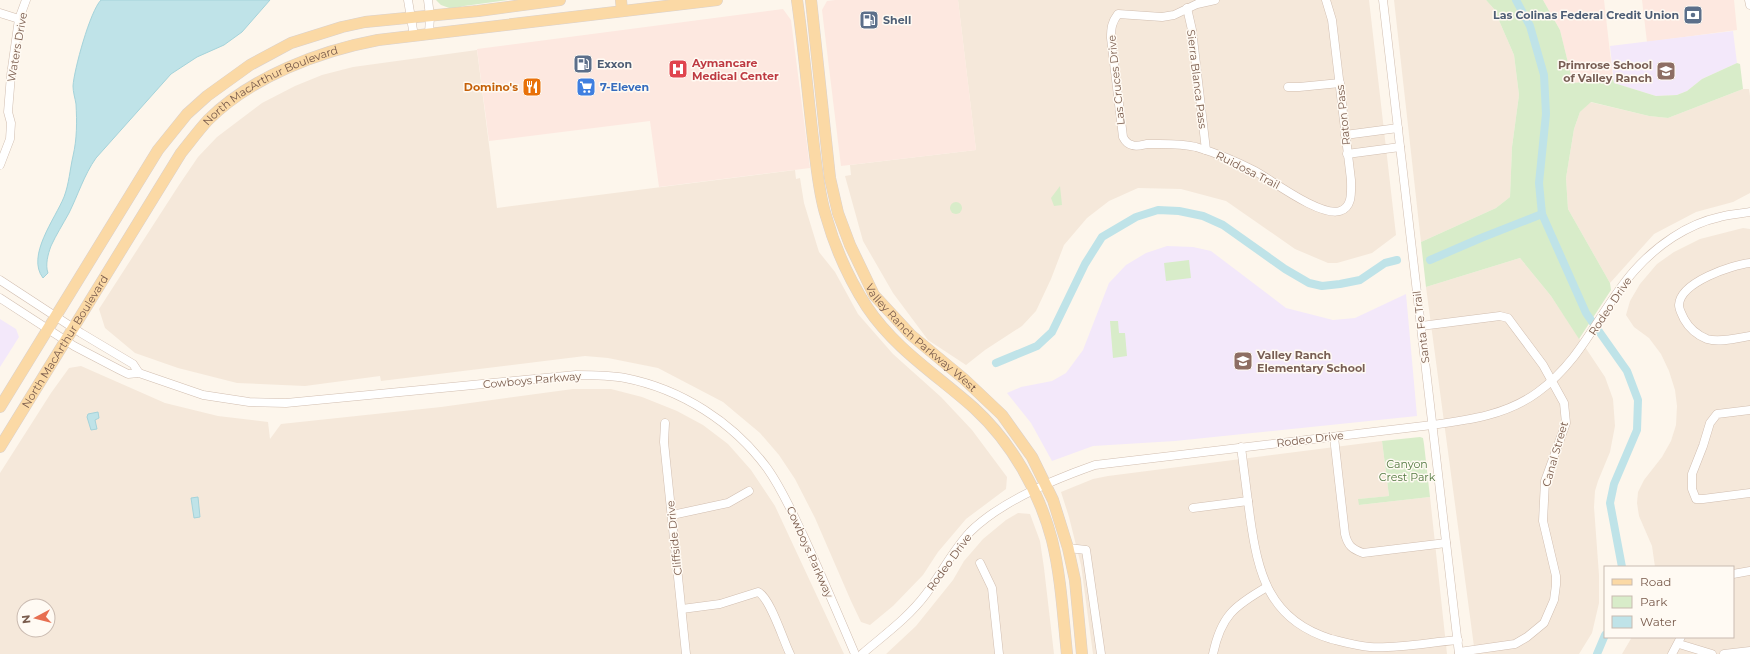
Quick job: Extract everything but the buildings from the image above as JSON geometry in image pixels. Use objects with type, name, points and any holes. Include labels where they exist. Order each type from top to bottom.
[{"type":"main road","name":"North MacArthur Boulevard","points":[[0,407],[158,150],[187,114],[207,96],[250,65],[291,43],[342,26],[364,22],[430,16],[560,0]]},
{"type":"main road","name":"North MacArthur Boulevard","points":[[0,447],[180,153],[208,120],[230,101],[273,75],[323,54],[350,45],[622,6],[717,0]]},
{"type":"main road","name":"Valley Ranch Parkway West","points":[[797,0],[815,157],[826,216],[840,255],[859,293],[875,317],[897,344],[975,410],[1013,454],[1034,491],[1048,527],[1054,548],[1058,568],[1067,649]]},
{"type":"main road","name":"Valley Ranch Parkway West","points":[[811,0],[830,178],[838,212],[866,281],[872,292],[911,335],[964,379],[1002,415],[1020,438],[1035,462],[1053,500],[1068,548],[1074,580],[1082,654]]},
{"type":"main road","points":[[815,157],[827,156]]},
{"type":"main road","points":[[859,293],[866,281]]},
{"type":"main road","points":[[859,293],[872,292]]},
{"type":"main road","points":[[1067,649],[1081,642]]},
{"type":"street","name":"Waters Drive","points":[[0,164],[10,139],[10,122],[4,112],[19,19],[26,0]]},
{"type":"street","points":[[408,0],[414,36]]},
{"type":"street","points":[[428,0],[430,16],[429,34]]},
{"type":"street","points":[[1186,8],[1215,0]]},
{"type":"street","name":"Raton Pass","points":[[1326,0],[1332,20],[1351,180],[1350,201],[1346,208],[1338,212],[1326,211]]},
{"type":"street","name":"Santa Fe Trail","points":[[1383,0],[1459,653]]},
{"type":"street","points":[[1749,0],[1750,5]]},
{"type":"street","name":"Las Cruces Drive","points":[[1122,135],[1110,26],[1118,14],[1162,17],[1174,15],[1186,8]]},
{"type":"street","name":"Sierra Blanca Pass","points":[[1186,8],[1192,30],[1206,150]]},
{"type":"street","points":[[0,13],[19,19]]},
{"type":"street","points":[[1288,87],[1340,83]]},
{"type":"street","points":[[1345,135],[1398,128]]},
{"type":"street","name":"Ruidosa Trail","points":[[1122,135],[1127,143],[1134,146],[1166,144],[1188,145],[1226,157],[1255,171],[1310,205],[1326,211]]},
{"type":"street","points":[[1348,154],[1400,147]]},
{"type":"street","name":"Rodeo Drive","points":[[862,654],[906,617],[926,594],[971,532],[985,519],[1008,504],[1034,491],[1071,473],[1095,465],[1432,425],[1477,419],[1502,411],[1519,404],[1538,392],[1569,364],[1583,347],[1613,300],[1634,271],[1655,250],[1673,237],[1709,220],[1750,212]]},
{"type":"street","points":[[1750,263],[1738,264],[1704,277],[1682,297],[1679,303],[1680,311],[1687,326],[1708,339],[1750,336]]},
{"type":"street","name":"Cowboys Parkway","points":[[0,280],[73,328],[133,364],[139,372]]},
{"type":"street","name":"Cowboys Parkway","points":[[0,298],[48,330],[128,374],[139,372],[203,395],[249,402],[297,403],[576,375],[618,377],[653,385],[689,400],[718,419],[740,437],[767,468],[787,501],[855,654]]},
{"type":"street","name":"Canal Street","points":[[1421,326],[1500,316],[1508,318],[1543,365],[1564,403],[1566,424],[1545,481],[1543,520],[1556,576],[1554,600],[1544,623],[1515,644],[1459,653]]},
{"type":"street","points":[[1750,410],[1717,414],[1710,423],[1692,478],[1692,489],[1696,498],[1703,499],[1750,494]]},
{"type":"street","name":"Cliffside Drive","points":[[665,423],[664,442],[686,654]]},
{"type":"street","points":[[1334,437],[1345,534],[1352,550],[1363,553],[1446,543]]},
{"type":"street","points":[[1241,448],[1254,547],[1260,570],[1267,588],[1279,606],[1293,619],[1316,634],[1370,647],[1458,640]]},
{"type":"street","points":[[672,515],[728,503],[749,491]]},
{"type":"street","points":[[1193,508],[1248,501]]},
{"type":"street","points":[[1068,548],[1086,550],[1101,654]]},
{"type":"street","points":[[980,563],[992,588],[1000,654]]},
{"type":"street","points":[[1734,574],[1750,572]]},
{"type":"street","points":[[1212,654],[1220,630],[1234,609],[1243,601],[1267,588]]},
{"type":"street","points":[[682,610],[720,604],[758,592],[763,594],[770,605],[777,627],[790,654]]},
{"type":"street","points":[[1672,654],[1680,640],[1712,654]]},
{"type":"street","points":[[1724,654],[1750,651]]},
{"type":"shaded area","points":[[958,0],[1369,0],[1396,235],[1372,253],[1337,263],[1328,263],[1295,249],[1226,201],[1181,189],[1138,188],[1109,201],[1087,218],[1064,245],[1051,279],[1036,311],[1022,326],[985,350],[966,365],[928,340],[893,293],[863,241],[845,176],[851,175],[850,165],[976,150]]},
{"type":"shaded area","points":[[958,0],[976,150],[841,166],[822,10],[827,1]]},
{"type":"shaded area","points":[[1394,0],[1486,0],[1494,9],[1514,55],[1519,95],[1512,147],[1510,197],[1496,208],[1421,242]]},
{"type":"shaded area","points":[[1543,0],[1604,0],[1613,79],[1573,83],[1560,30]]},
{"type":"shaded area","points":[[1642,0],[1734,0],[1737,30],[1647,42]]},
{"type":"shaded area","points":[[783,9],[791,20],[810,168],[659,187],[650,121],[489,141],[477,49]]},
{"type":"shaded area","name":"Primrose School of Valley Ranch","points":[[1733,31],[1737,63],[1702,79],[1687,91],[1677,95],[1656,96],[1614,83],[1610,46]]},
{"type":"shaded area","points":[[477,50],[497,208],[795,170],[796,179],[800,178],[804,203],[819,252],[835,272],[858,314],[893,354],[941,397],[972,430],[1007,477],[1006,489],[966,519],[938,552],[923,575],[893,606],[870,625],[861,622],[815,518],[795,479],[779,455],[760,433],[723,402],[658,368],[608,358],[585,356],[381,381],[380,376],[305,386],[237,383],[178,368],[135,353],[105,328],[99,309],[198,157],[217,137],[262,103],[295,86],[322,75],[353,67]]},
{"type":"shaded area","points":[[1743,89],[1749,89],[1750,96],[1750,193],[1733,202],[1696,212],[1654,234],[1610,283],[1568,209],[1566,178],[1574,129],[1580,112],[1590,102],[1649,116],[1668,118]]},
{"type":"shaded area","points":[[1743,228],[1750,229],[1750,654],[1622,654],[1631,638],[1734,638],[1734,566],[1655,566],[1652,546],[1639,516],[1637,503],[1638,492],[1644,480],[1662,457],[1671,441],[1676,425],[1677,406],[1675,390],[1669,371],[1661,354],[1649,338],[1634,327],[1626,315],[1630,301],[1640,284],[1657,264],[1674,252],[1700,239]]},
{"type":"shaded area","name":"Valley Ranch Elementary School","points":[[1167,246],[1193,247],[1211,251],[1286,308],[1333,320],[1355,318],[1406,294],[1417,416],[1175,441],[1093,446],[1052,461],[1031,423],[1007,393],[1021,387],[1052,381],[1066,373],[1083,350],[1109,283],[1126,265],[1146,253]]},
{"type":"shaded area","points":[[1520,258],[1551,296],[1605,377],[1613,399],[1615,426],[1610,452],[1595,491],[1594,507],[1599,575],[1599,603],[1592,633],[1579,654],[1475,654],[1426,287]]},
{"type":"shaded area","points":[[0,319],[16,329],[19,337],[0,367]]},
{"type":"shaded area","points":[[81,366],[165,403],[218,416],[268,422],[270,439],[281,424],[441,407],[573,389],[611,389],[642,397],[677,411],[703,425],[728,444],[751,470],[775,506],[844,654],[0,654],[0,473],[51,393],[69,368]]},
{"type":"shaded area","points":[[1382,441],[1389,496],[1359,499],[1359,505],[1430,497],[1447,654],[1093,654],[1081,565],[1061,492],[1093,479],[1108,476]]},
{"type":"shaded area","points":[[1018,513],[1030,514],[1040,541],[1054,654],[886,654],[916,626],[953,580],[964,561],[983,539],[1006,520]]},
{"type":"green space","points":[[436,0],[508,0],[452,9],[441,5]]},
{"type":"green space","points":[[1486,0],[1543,0],[1560,30],[1573,83],[1613,79],[1614,83],[1656,96],[1677,95],[1687,91],[1702,79],[1737,63],[1740,64],[1743,89],[1668,118],[1649,116],[1591,102],[1580,112],[1574,129],[1566,178],[1568,209],[1610,283],[1611,290],[1579,339],[1551,296],[1520,258],[1426,287],[1421,242],[1496,208],[1510,197],[1512,147],[1519,95],[1514,55],[1494,9]]},
{"type":"green space","points":[[1060,186],[1062,205],[1054,206],[1051,198]]},
{"type":"green space","points":[[956,202],[960,204],[962,208],[960,212],[956,214],[952,212],[950,208],[952,204]]},
{"type":"green space","points":[[1189,260],[1191,278],[1166,281],[1164,263]]},
{"type":"green space","points":[[1110,321],[1118,321],[1119,333],[1125,333],[1127,356],[1113,358]]},
{"type":"green space","name":"Canyon Crest Park","points":[[1420,437],[1423,438],[1424,444],[1430,497],[1359,505],[1358,499],[1389,496],[1382,441]]},
{"type":"water","points":[[101,0],[270,0],[242,32],[224,45],[197,57],[171,74],[96,158],[88,171],[69,213],[51,246],[47,263],[48,273],[43,278],[39,269],[38,259],[40,249],[49,226],[66,192],[74,150],[77,117],[73,86],[76,67],[92,16]]},
{"type":"water","points":[[98,412],[99,418],[95,420],[97,429],[91,430],[87,417],[88,414]]},
{"type":"water","points":[[198,497],[200,517],[194,518],[191,498]]},
{"type":"waterway","points":[[1516,0],[1530,26],[1544,75],[1546,114],[1539,183],[1542,214],[1586,313],[1627,371],[1638,400],[1637,430],[1614,484],[1610,503],[1622,566]]},
{"type":"waterway","points":[[996,363],[1037,346],[1052,332],[1085,264],[1102,237],[1136,217],[1158,210],[1179,211],[1203,216],[1223,225],[1285,269],[1309,283],[1322,286],[1360,280],[1385,263],[1397,260]]},
{"type":"waterway","points":[[1430,260],[1542,214]]},
{"type":"waterway","points":[[1597,654],[1604,637]]},
{"type":"place","name":"Las Colinas Federal Credit Union","points":[[1693,15]]},
{"type":"place","name":"Shell","points":[[869,20]]},
{"type":"place","name":"Exxon","points":[[583,64]]},
{"type":"place","name":"Aymancare Medical Center","points":[[678,69]]},
{"type":"place","name":"Primrose School of Valley Ranch","points":[[1666,71]]},
{"type":"place","name":"Domino's","points":[[532,87]]},
{"type":"place","name":"7-Eleven","points":[[586,87]]},
{"type":"place","name":"Valley Ranch Elementary School","points":[[1243,361]]}]
